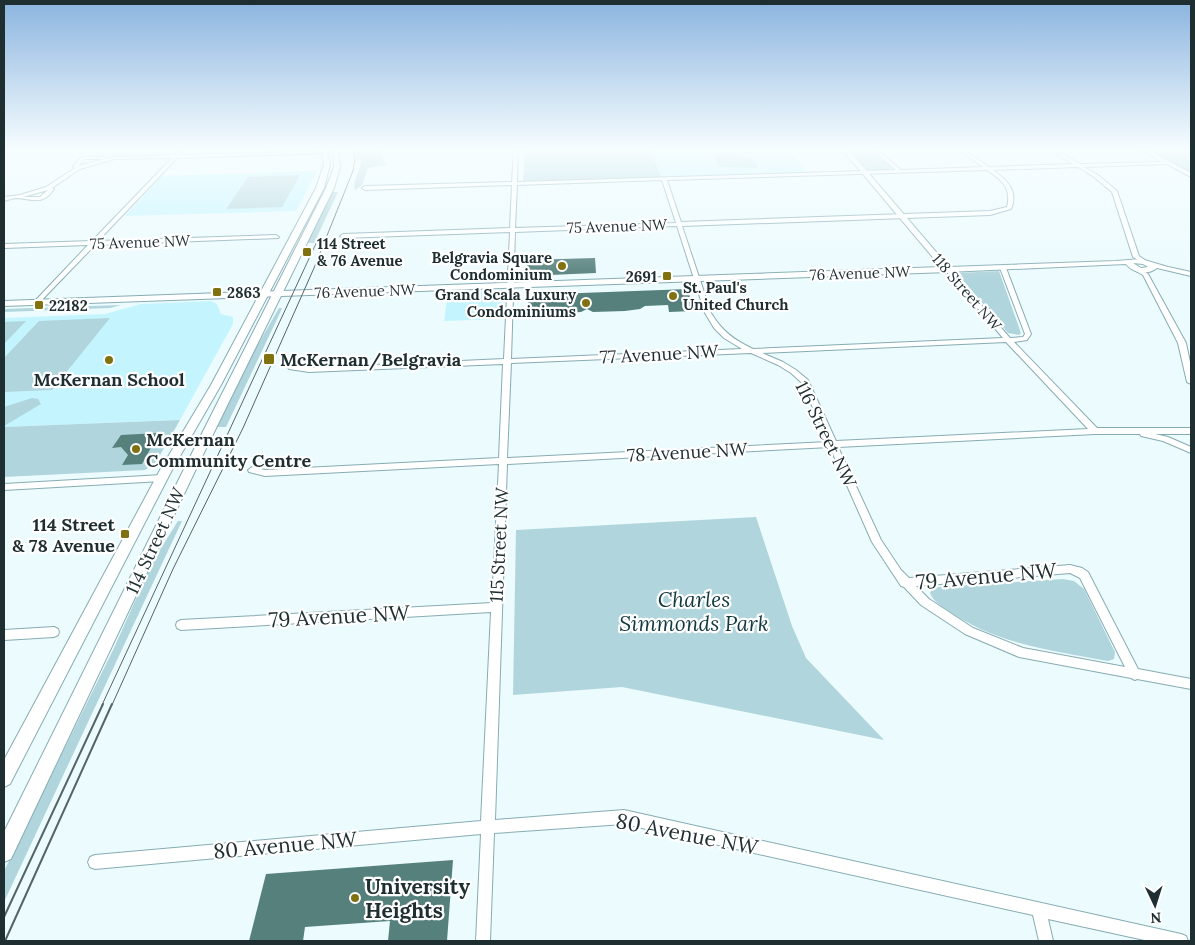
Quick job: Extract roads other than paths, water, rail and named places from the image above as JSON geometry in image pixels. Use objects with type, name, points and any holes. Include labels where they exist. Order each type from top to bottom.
[{"type":"main road","name":"114 Street NW","points":[[4,852],[90,678],[317,192]]},
{"type":"main road","name":"114 Street NW","points":[[4,778],[162,478],[270,294]]},
{"type":"street","points":[[4,199],[33,192]]},
{"type":"street","points":[[19,196],[28,199],[42,199],[48,196],[50,192]]},
{"type":"street","points":[[36,303],[143,192]]},
{"type":"street","name":"115 Street NW","points":[[483,941],[514,192]]},
{"type":"street","name":"116 Street NW","points":[[668,192],[713,325],[728,339],[780,362],[800,376],[808,388],[877,542],[889,563],[905,583]]},
{"type":"street","name":"118 Street NW","points":[[881,192],[1009,340],[1095,431]]},
{"type":"street","points":[[1008,192],[1011,202],[1009,208]]},
{"type":"street","points":[[1114,192],[1133,263],[1148,268],[1182,343],[1191,382]]},
{"type":"street","name":"75 Avenue NW","points":[[343,236],[990,213],[1009,208]]},
{"type":"street","name":"75 Avenue NW","points":[[4,246],[276,237]]},
{"type":"street","name":"76 Avenue NW","points":[[4,304],[1116,263],[1133,263],[1148,268],[1191,274]]},
{"type":"street","name":"118 Street NW","points":[[1003,268],[1028,334],[1025,339]]},
{"type":"street","name":"77 Avenue NW","points":[[292,367],[309,370],[1025,339]]},
{"type":"street","name":"78 Avenue NW","points":[[1122,430],[1165,439],[1191,450]]},
{"type":"street","name":"78 Avenue NW","points":[[252,470],[265,473],[1095,431],[1191,431]]},
{"type":"street","points":[[4,486],[162,478]]},
{"type":"street","name":"79 Avenue NW","points":[[905,583],[1070,569],[1078,571],[1084,575],[1135,675]]},
{"type":"street","name":"79 Avenue NW","points":[[905,583],[925,602],[953,622],[1004,647],[1023,653],[1191,684]]},
{"type":"street","name":"79 Avenue NW","points":[[181,625],[496,606]]},
{"type":"street","points":[[4,635],[54,632]]},
{"type":"street","name":"80 Avenue NW","points":[[95,862],[488,827],[624,817],[1181,941]]},
{"type":"street","points":[[1039,910],[1046,941]]},
{"type":"tram line","points":[[112,705],[173,569],[243,428],[314,268],[345,192]]},
{"type":"tram line","points":[[102,705],[319,237]]},
{"type":"tram line","points":[[4,917],[103,704]]},
{"type":"tram line","points":[[5,941],[112,704]]},
{"type":"place","name":"114 Street & 76 Avenue","points":[[307,252]]},
{"type":"place","name":"Belgravia Square Condominium","points":[[562,266]]},
{"type":"place","name":"2691","points":[[667,276]]},
{"type":"place","name":"2863","points":[[217,292]]},
{"type":"place","name":"St. Paul's United Church","points":[[673,296]]},
{"type":"place","name":"Grand Scala Luxury Condominiums","points":[[586,303]]},
{"type":"place","name":"22182","points":[[39,305]]},
{"type":"place","name":"McKernan/Belgravia","points":[[269,359]]},
{"type":"place","name":"McKernan School","points":[[109,360]]},
{"type":"place","name":"McKernan Community Centre","points":[[136,449]]},
{"type":"place","name":"114 Street & 78 Avenue","points":[[125,534]]},
{"type":"place","name":"University Heights","points":[[355,898]]},
{"type":"park label","name":"Charles Simmonds Park","points":[[694,611]]}]
